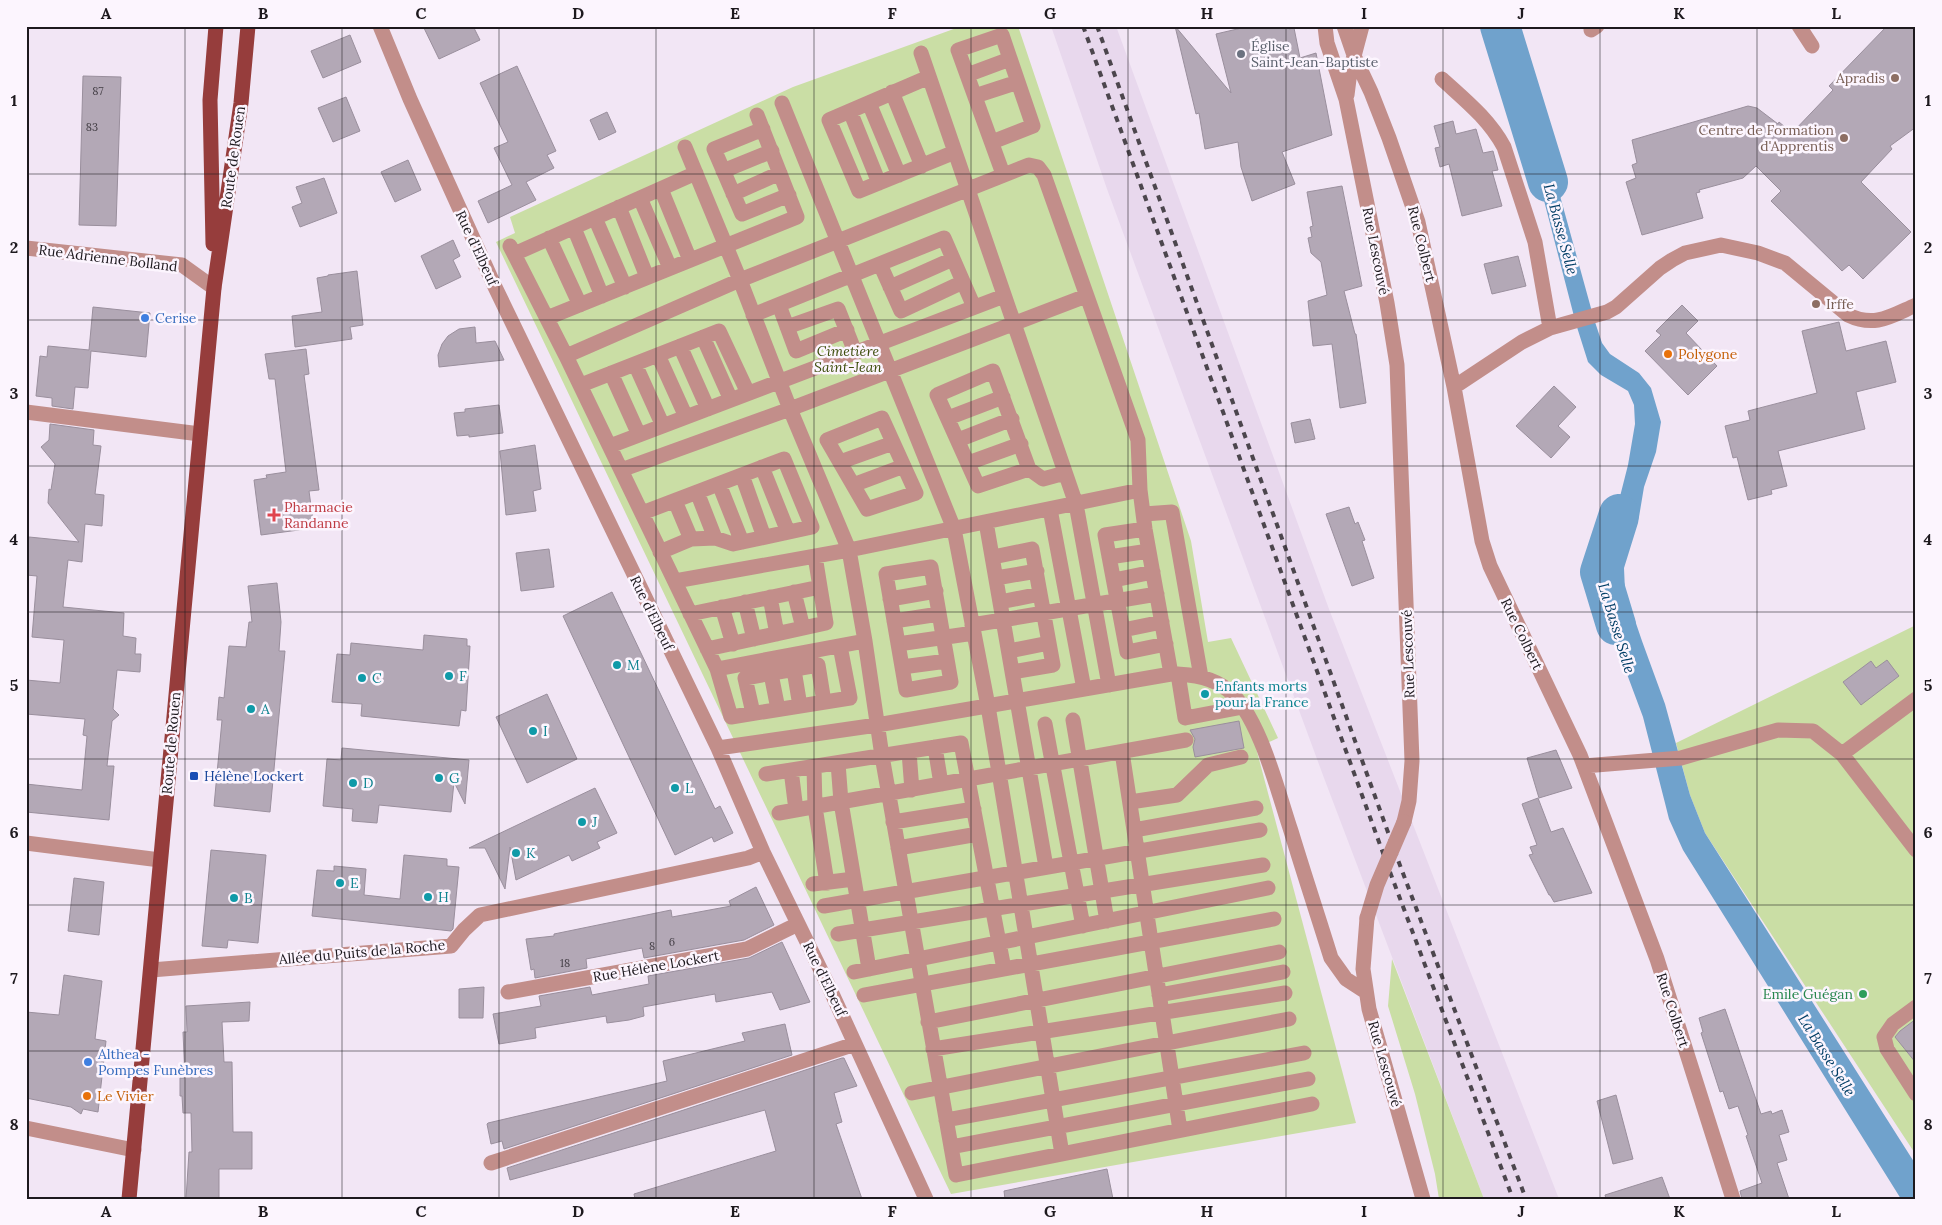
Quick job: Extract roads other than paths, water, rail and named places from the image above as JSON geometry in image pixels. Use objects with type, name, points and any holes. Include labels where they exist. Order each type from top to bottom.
[{"type":"main road","name":"Route de Rouen","points":[[214,288],[210,100],[216,26]]},
{"type":"main road","name":"Route de Rouen","points":[[129,1199],[214,288],[241,103],[248,26]]},
{"type":"street","name":"Rue d'Elbeuf","points":[[380,26],[410,99],[495,287],[718,748],[763,852],[856,1044],[926,1199]]},
{"type":"street","name":"Rue Lescouvé","points":[[1325,26],[1327,43],[1346,99],[1387,303],[1396,365],[1412,761],[1409,801],[1404,822],[1377,885],[1367,918],[1363,969],[1366,992],[1378,1041],[1422,1199]]},
{"type":"street","name":"Rue Colbert","points":[[1344,26],[1355,58],[1389,138],[1418,222],[1454,387],[1482,541],[1490,566],[1584,766],[1657,959],[1733,1199]]},
{"type":"street","points":[[1355,58],[1362,26]]},
{"type":"street","points":[[1799,26],[1812,46]]},
{"type":"street","points":[[992,142],[1033,126],[1002,35],[958,50],[1003,174]]},
{"type":"street","points":[[921,53],[1076,504],[1109,685]]},
{"type":"street","name":"Rue Lescouvé","points":[[1346,99],[1350,71],[1355,58]]},
{"type":"street","points":[[967,75],[1010,59]]},
{"type":"street","points":[[929,76],[829,120],[860,190],[955,152]]},
{"type":"street","points":[[1442,79],[1480,114],[1497,134],[1504,147],[1535,242],[1550,328]]},
{"type":"street","points":[[975,96],[1018,82]]},
{"type":"street","points":[[892,92],[922,166]]},
{"type":"street","points":[[869,102],[900,175]]},
{"type":"street","points":[[782,103],[954,529],[988,706],[1062,1154]]},
{"type":"street","points":[[850,111],[879,183]]},
{"type":"street","points":[[547,318],[798,217],[760,122],[714,149],[742,214],[789,195]]},
{"type":"street","points":[[685,147],[726,245],[790,409],[849,550],[893,822],[956,1175],[1312,1104]]},
{"type":"street","points":[[724,171],[772,151]]},
{"type":"street","points":[[566,356],[740,280],[1003,174],[1029,165],[1038,167],[1044,175],[1138,440],[1140,490],[1149,551],[1166,644],[1185,718],[1243,707]]},
{"type":"street","points":[[696,173],[574,228],[512,250],[581,385],[675,581],[716,669],[730,717],[850,698],[840,646]]},
{"type":"street","points":[[734,194],[780,173]]},
{"type":"street","points":[[661,189],[690,260]]},
{"type":"street","points":[[640,198],[670,268]]},
{"type":"street","points":[[619,207],[647,277]]},
{"type":"street","points":[[595,218],[625,286]]},
{"type":"street","points":[[574,228],[602,296]]},
{"type":"street","points":[[549,238],[580,305]]},
{"type":"street","points":[[753,315],[944,238],[974,307]]},
{"type":"street","points":[[1454,387],[1522,342],[1550,328],[1596,315],[1616,307],[1660,268],[1685,253],[1721,245],[1758,253],[1785,263],[1848,315],[1860,321],[1870,322],[1884,319],[1916,305]]},
{"type":"street","name":"Rue Adrienne Bolland","points":[[26,248],[182,264],[214,288]]},
{"type":"street","points":[[890,287],[953,259]]},
{"type":"street","points":[[880,264],[901,310],[963,282]]},
{"type":"street","points":[[610,446],[1004,296]]},
{"type":"street","points":[[621,470],[790,409],[1086,296]]},
{"type":"street","points":[[779,305],[803,372]]},
{"type":"street","points":[[787,327],[838,309],[855,352]]},
{"type":"street","points":[[796,350],[847,330]]},
{"type":"street","points":[[581,385],[719,331],[748,393]]},
{"type":"street","points":[[703,337],[731,400]]},
{"type":"street","points":[[680,346],[708,408]]},
{"type":"street","points":[[658,355],[686,417]]},
{"type":"street","points":[[634,364],[663,426]]},
{"type":"street","points":[[1029,469],[978,486],[937,395],[993,371],[1029,469],[1043,479],[1065,473]]},
{"type":"street","points":[[611,373],[639,435]]},
{"type":"street","points":[[948,418],[1003,396]]},
{"type":"street","points":[[26,412],[200,434]]},
{"type":"street","points":[[882,418],[893,443],[916,493],[867,509],[827,440],[882,418]]},
{"type":"street","points":[[958,440],[1012,419]]},
{"type":"street","points":[[840,462],[893,443]]},
{"type":"street","points":[[968,463],[1021,444]]},
{"type":"street","points":[[642,513],[784,459],[812,527],[733,544],[716,538],[690,540],[660,552]]},
{"type":"street","points":[[853,485],[904,466]]},
{"type":"street","points":[[762,467],[788,532]]},
{"type":"street","points":[[742,475],[764,537]]},
{"type":"street","points":[[719,484],[742,542]]},
{"type":"street","points":[[675,581],[849,550],[1140,490]]},
{"type":"street","points":[[697,492],[716,538]]},
{"type":"street","points":[[675,501],[690,540]]},
{"type":"street","points":[[1050,509],[1084,689]]},
{"type":"street","points":[[1166,644],[1127,652],[1105,535],[1172,512],[1201,677]]},
{"type":"street","points":[[986,522],[1046,867]]},
{"type":"street","points":[[993,557],[1032,549],[1037,571],[1053,664],[1013,672]]},
{"type":"street","points":[[1109,557],[1149,551]]},
{"type":"street","points":[[707,650],[826,623],[815,556]]},
{"type":"street","points":[[931,567],[936,591],[951,682],[906,690],[886,574],[931,567]]},
{"type":"street","points":[[996,578],[1037,571]]},
{"type":"street","points":[[1114,580],[1153,572]]},
{"type":"street","points":[[690,614],[820,587]]},
{"type":"street","points":[[890,599],[936,591]]},
{"type":"street","points":[[794,592],[803,628]]},
{"type":"street","points":[[1000,602],[1040,594]]},
{"type":"street","points":[[898,644],[943,637],[1004,620],[1157,594]]},
{"type":"street","points":[[770,597],[777,634]]},
{"type":"street","points":[[745,602],[754,639]]},
{"type":"street","points":[[722,607],[732,644]]},
{"type":"street","points":[[894,621],[939,614]]},
{"type":"street","points":[[1123,630],[1162,622]]},
{"type":"street","points":[[716,669],[865,641]]},
{"type":"street","points":[[1009,651],[1049,643]]},
{"type":"street","points":[[902,667],[948,661]]},
{"type":"street","points":[[753,713],[745,678],[818,666],[824,702]]},
{"type":"street","points":[[794,670],[800,706]]},
{"type":"street","points":[[771,674],[778,709]]},
{"type":"street","points":[[718,748],[877,725],[1174,674],[1187,674],[1213,681],[1229,691],[1243,707],[1263,745],[1331,958],[1346,979],[1366,992]]},
{"type":"street","points":[[1842,754],[1916,699]]},
{"type":"street","points":[[1072,720],[1107,921]]},
{"type":"street","points":[[1045,724],[1083,926]]},
{"type":"street","points":[[1584,766],[1680,758],[1778,730],[1813,731],[1842,754],[1916,850]]},
{"type":"street","points":[[779,814],[1186,740]]},
{"type":"street","points":[[766,774],[961,743],[1004,969]]},
{"type":"street","points":[[935,747],[941,784]]},
{"type":"street","points":[[908,752],[912,790]]},
{"type":"street","points":[[1122,752],[1180,1130]]},
{"type":"street","points":[[1130,802],[1177,795],[1208,765],[1241,757]]},
{"type":"street","points":[[838,763],[841,802],[869,969]]},
{"type":"street","points":[[814,766],[820,884],[854,879]]},
{"type":"street","points":[[791,770],[796,810]]},
{"type":"street","points":[[1134,830],[1256,808]]},
{"type":"street","points":[[893,822],[974,809]]},
{"type":"street","points":[[824,906],[1260,830]]},
{"type":"street","points":[[898,848],[978,834]]},
{"type":"street","points":[[26,843],[160,860]]},
{"type":"street","name":"Allée du Puits de la Roche","points":[[150,970],[451,946],[480,915],[748,858],[763,852]]},
{"type":"street","points":[[838,934],[1263,865]]},
{"type":"street","points":[[854,972],[1268,888]]},
{"type":"street","points":[[864,995],[1274,919]]},
{"type":"street","name":"Rue Hélène Lockert","points":[[508,992],[747,949],[798,924]]},
{"type":"street","points":[[928,1022],[1279,952]]},
{"type":"street","points":[[1159,995],[1283,972]]},
{"type":"street","points":[[933,1049],[1285,993]]},
{"type":"street","points":[[1916,1006],[1893,1024],[1884,1037],[1887,1049],[1916,1094]]},
{"type":"street","points":[[912,1092],[1289,1019]]},
{"type":"street","points":[[491,1163],[856,1044]]},
{"type":"street","points":[[946,1120],[1304,1053]]},
{"type":"street","points":[[951,1147],[1308,1079]]},
{"type":"street","points":[[26,1128],[134,1150]]},
{"type":"water","points":[[1541,127],[1602,343],[1610,354],[1639,373],[1651,388],[1661,422],[1656,452],[1644,487],[1638,523],[1624,568],[1625,591],[1665,704],[1690,795],[1705,833],[1916,1165],[1916,1199],[1901,1199],[1683,850],[1669,819],[1643,717],[1596,591],[1628,465],[1635,424],[1634,405],[1628,391],[1601,375],[1588,362],[1576,324],[1526,131]]},
{"type":"waterway","name":"La Basse Selle","points":[[1500,26],[1548,182]]},
{"type":"waterway","name":"La Basse Selle","points":[[1616,625],[1600,572],[1619,514]]},
{"type":"railway","points":[[1083,26],[1387,864],[1513,1199]]},
{"type":"railway","points":[[1097,26],[1398,860],[1526,1199]]},
{"type":"place","name":"Église Saint-Jean-Baptiste","points":[[1241,54]]},
{"type":"place","name":"Apradis","points":[[1895,78]]},
{"type":"place","name":"Centre de Formation d'Apprentis","points":[[1844,138]]},
{"type":"place","name":"Irffe","points":[[1816,304]]},
{"type":"place","name":"Cerise","points":[[145,318]]},
{"type":"place","name":"Polygone","points":[[1668,354]]},
{"type":"place","name":"Pharmacie Randanne","points":[[274,515]]},
{"type":"place","name":"M","points":[[617,665]]},
{"type":"place","name":"F","points":[[449,676]]},
{"type":"place","name":"C","points":[[362,678]]},
{"type":"place","name":"Enfants morts pour la France","points":[[1205,694]]},
{"type":"place","name":"A","points":[[251,709]]},
{"type":"place","name":"I","points":[[533,731]]},
{"type":"place","name":"Hélène Lockert","points":[[194,776]]},
{"type":"place","name":"G","points":[[439,778]]},
{"type":"place","name":"D","points":[[353,783]]},
{"type":"place","name":"L","points":[[675,788]]},
{"type":"place","name":"J","points":[[582,822]]},
{"type":"place","name":"K","points":[[516,853]]},
{"type":"place","name":"E","points":[[340,883]]},
{"type":"place","name":"H","points":[[428,897]]},
{"type":"place","name":"B","points":[[234,898]]},
{"type":"place","name":"Emile Guégan","points":[[1863,994]]},
{"type":"place","name":"Althea - Pompes Funèbres","points":[[88,1062]]},
{"type":"place","name":"Le Vivier","points":[[87,1096]]},
{"type":"park label","name":"Cimetière Saint-Jean","points":[[848,360]]}]
